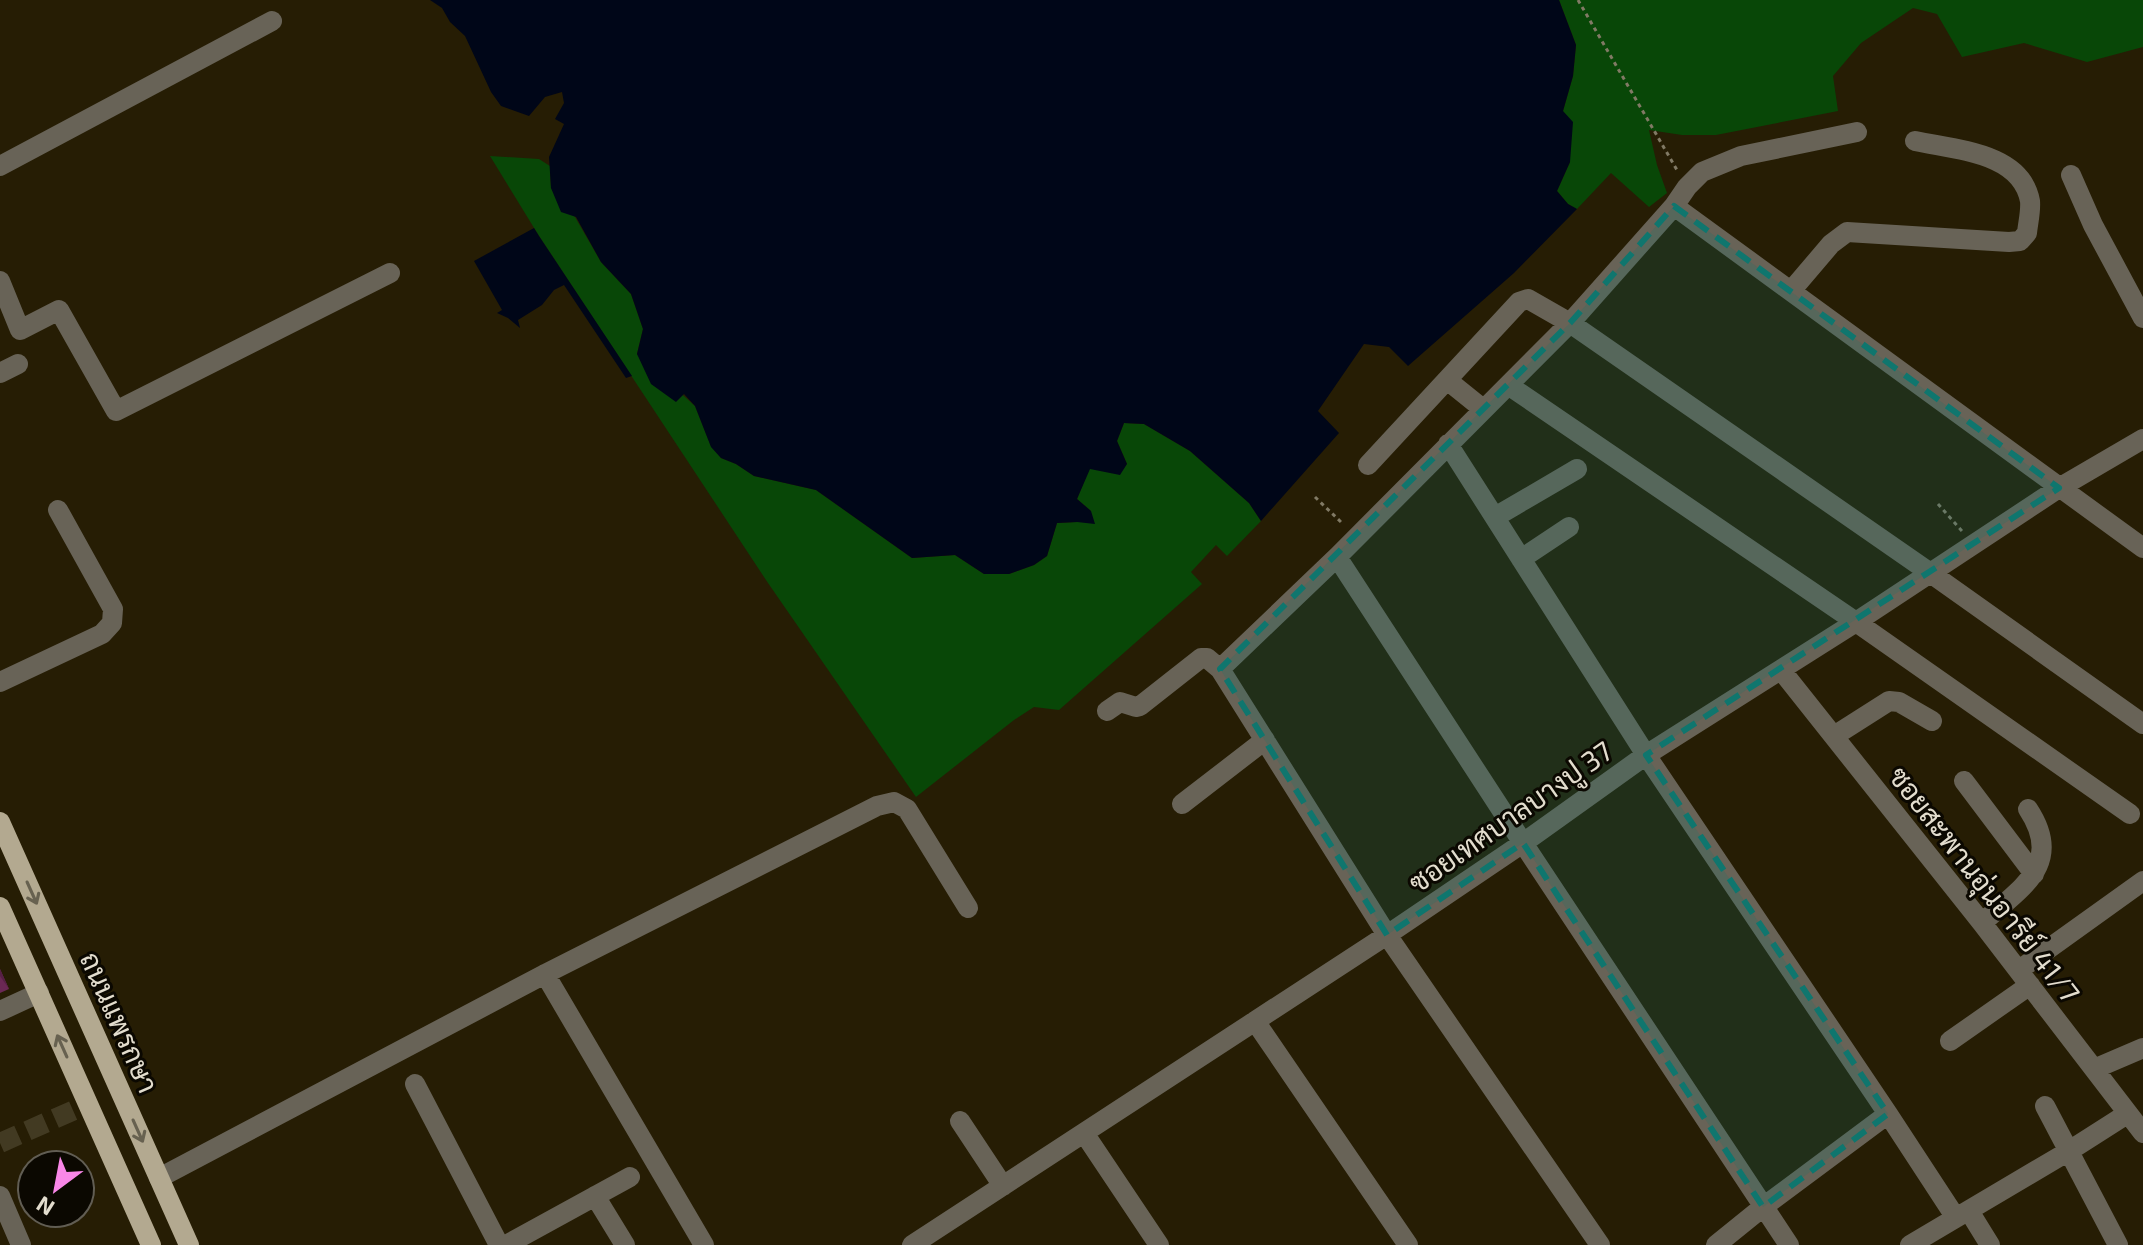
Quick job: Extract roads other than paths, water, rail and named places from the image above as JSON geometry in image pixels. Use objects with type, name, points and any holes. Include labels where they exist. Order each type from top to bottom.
[{"type":"main road","name":"ถนนแพรกษา","points":[[0,822],[189,1245]]},
{"type":"main road","points":[[0,907],[151,1245]]},
{"type":"street","points":[[0,166],[272,21]]},
{"type":"street","points":[[1220,669],[1337,557],[1570,323],[1702,172],[1741,156],[1857,132]]},
{"type":"street","points":[[1791,291],[1831,244],[1847,232],[2009,242],[2020,241],[2027,233],[2030,202],[2020,179],[2009,168],[1992,157],[1915,141]]},
{"type":"street","points":[[2071,175],[2093,225],[2143,318]]},
{"type":"street","points":[[1674,206],[2143,548]]},
{"type":"street","points":[[0,281],[20,330],[59,310],[116,411],[390,273]]},
{"type":"street","points":[[1368,465],[1519,302],[1528,299],[1570,323],[2143,724]]},
{"type":"street","points":[[1447,380],[1483,409]]},
{"type":"street","points":[[1508,385],[1856,622],[2130,814]]},
{"type":"street","name":"ซอยเทศบาลบางปู 37","points":[[912,1245],[1387,935],[1646,755],[2059,488],[2143,439]]},
{"type":"street","points":[[1448,444],[1646,755],[1888,1114],[1963,1215],[1990,1245]]},
{"type":"street","points":[[1495,517],[1577,469]]},
{"type":"street","points":[[0,682],[102,634],[112,623],[113,609],[58,510]]},
{"type":"street","points":[[1521,559],[1569,527]]},
{"type":"street","points":[[1337,557],[1789,1245]]},
{"type":"street","points":[[1107,711],[1120,702],[1140,706],[1201,658],[1207,658],[1220,669],[1387,935],[1600,1245]]},
{"type":"street","name":"ซอยสะพานอุ่นอารีย์ 41/7","points":[[1781,670],[1982,923],[2143,1133]]},
{"type":"street","points":[[1834,736],[1889,701],[1899,702],[1932,721]]},
{"type":"street","points":[[1182,804],[1265,740]]},
{"type":"street","points":[[1964,781],[2034,874]]},
{"type":"street","points":[[159,1178],[545,974],[877,806],[894,802],[907,809],[968,908]]},
{"type":"street","points":[[1982,923],[2034,874],[2040,863],[2043,850],[2041,836],[2028,809]]},
{"type":"street","points":[[1950,1041],[2143,881]]},
{"type":"street","points":[[545,974],[704,1245]]},
{"type":"street","points":[[0,1011],[39,993]]},
{"type":"street","points":[[1255,1021],[1408,1245]]},
{"type":"street","points":[[2094,1069],[2143,1048]]},
{"type":"street","points":[[415,1084],[499,1245]]},
{"type":"street","points":[[2045,1106],[2118,1245]]},
{"type":"street","points":[[1716,1245],[1888,1114]]},
{"type":"street","points":[[1910,1245],[2127,1114]]},
{"type":"street","points":[[960,1121],[1003,1186]]},
{"type":"street","points":[[1084,1133],[1159,1245]]},
{"type":"street","points":[[506,1245],[540,1237],[595,1196],[630,1177]]},
{"type":"street","points":[[0,1196],[21,1245]]},
{"type":"street","points":[[595,1196],[625,1245]]},
{"type":"water","points":[[430,0],[1559,0],[1576,45],[1573,76],[1563,111],[1573,122],[1570,162],[1557,191],[1577,209],[1514,273],[1408,366],[1389,347],[1364,344],[1318,411],[1339,433],[1261,521],[1249,503],[1190,451],[1144,424],[1124,423],[1117,441],[1127,464],[1120,475],[1090,469],[1077,499],[1091,511],[1095,524],[1057,523],[1047,556],[1034,565],[1009,574],[984,574],[955,555],[912,558],[816,490],[754,476],[721,458],[711,447],[695,406],[684,394],[676,402],[651,384],[637,354],[643,329],[631,294],[601,262],[576,217],[561,212],[551,188],[549,157],[564,124],[555,119],[564,103],[562,92],[545,97],[529,116],[501,106],[491,92],[465,36],[450,22],[442,8]]},
{"type":"water","points":[[534,228],[632,376],[626,378],[564,285],[554,290],[542,305],[518,320],[520,328],[497,313],[502,310],[474,261]]},
{"type":"tunnel","points":[[0,1143],[88,1104]]}]
